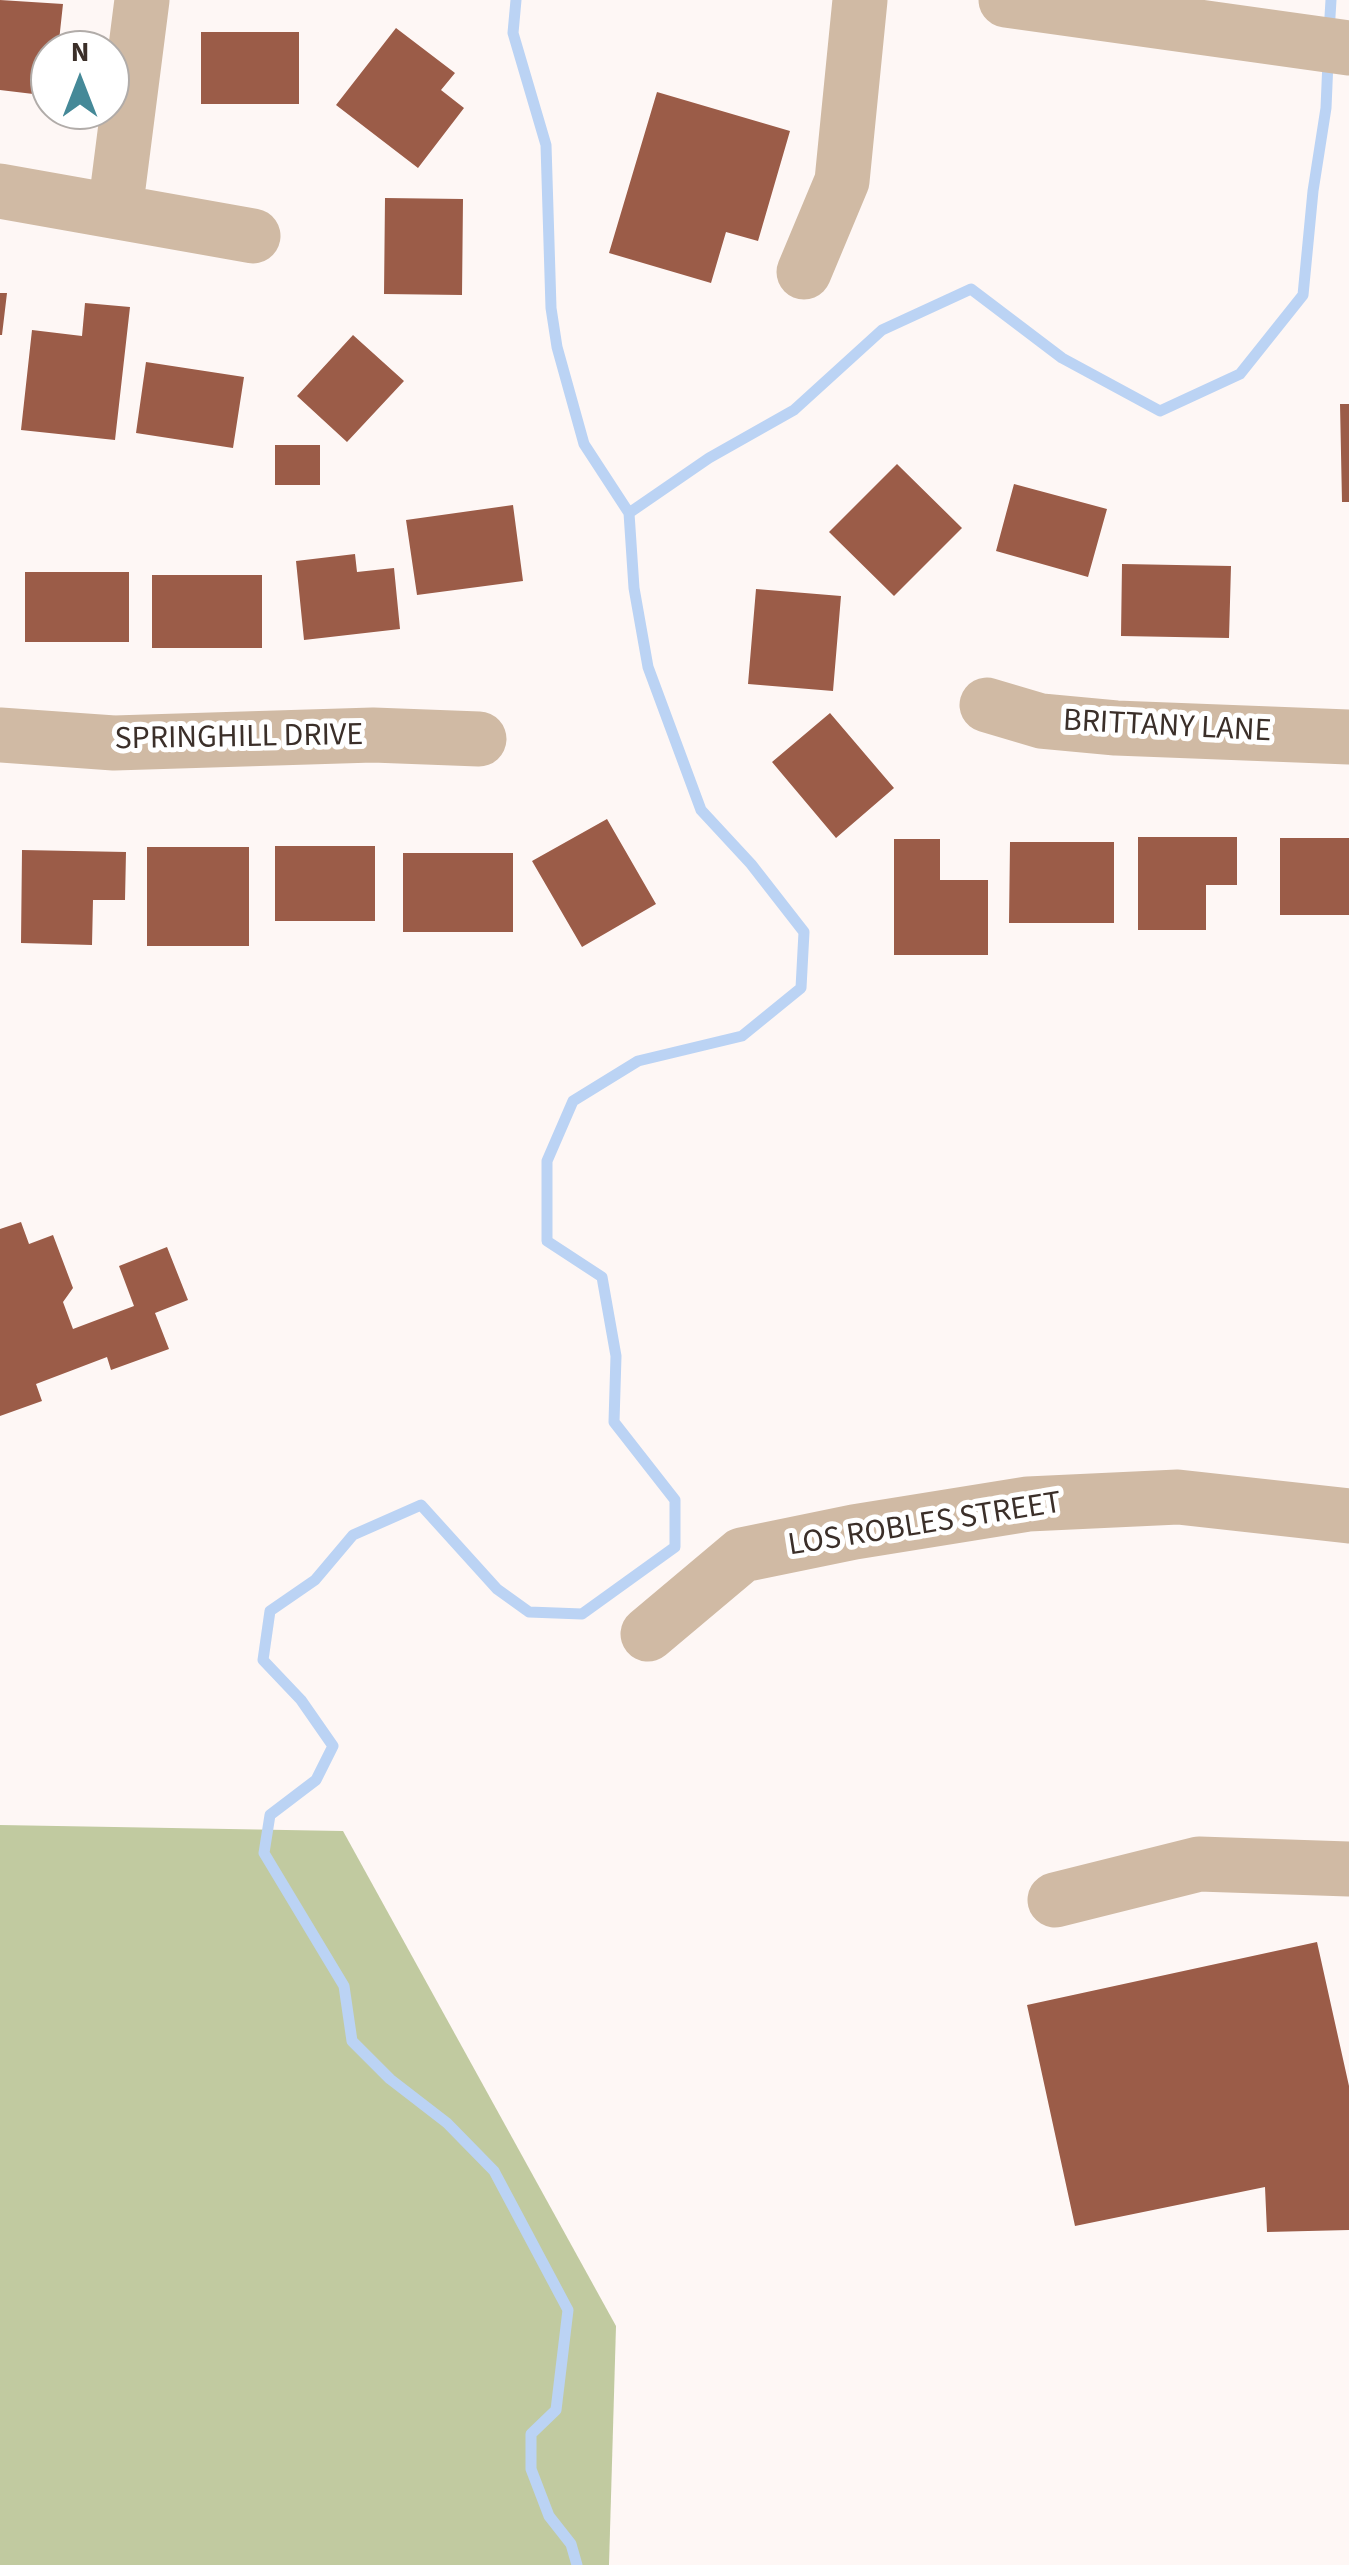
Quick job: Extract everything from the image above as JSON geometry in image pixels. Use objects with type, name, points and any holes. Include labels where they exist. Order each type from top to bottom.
[{"type":"street","points":[[115,211],[142,0]]},
{"type":"street","points":[[804,272],[842,181],[860,0]]},
{"type":"street","points":[[1006,0],[1084,5],[1349,48]]},
{"type":"street","points":[[0,191],[252,236]]},
{"type":"street","name":"BRITTANY LANE","points":[[987,705],[1041,721],[1116,728],[1349,737]]},
{"type":"street","name":"SPRINGHILL DRIVE","points":[[0,734],[114,744],[373,735],[479,739]]},
{"type":"street","name":"LOS ROBLES STREET","points":[[648,1634],[742,1556],[873,1529],[1028,1504],[1178,1497],[1349,1516]]},
{"type":"street","points":[[1056,1900],[1199,1864],[1349,1870]]},
{"type":"green space","points":[[0,1825],[343,1831],[616,2326],[609,2565],[0,2565]]},
{"type":"building","points":[[0,0],[63,4],[60,30],[30,30],[30,94],[0,90]]},
{"type":"building","points":[[396,28],[455,73],[441,90],[464,108],[418,168],[336,105]]},
{"type":"building","points":[[201,32],[299,32],[299,104],[201,104]]},
{"type":"building","points":[[657,92],[790,131],[758,241],[726,232],[711,283],[609,253]]},
{"type":"building","points":[[385,198],[463,199],[462,295],[384,294]]},
{"type":"building","points":[[0,293],[7,293],[2,335],[0,335]]},
{"type":"building","points":[[85,303],[130,307],[115,440],[21,430],[32,330],[82,336]]},
{"type":"building","points":[[353,335],[404,381],[347,442],[297,396]]},
{"type":"building","points":[[146,362],[244,377],[233,448],[136,433]]},
{"type":"building","points":[[1340,404],[1349,404],[1349,502],[1342,502]]},
{"type":"building","points":[[275,445],[320,445],[320,485],[275,485]]},
{"type":"building","points":[[897,464],[962,528],[894,596],[829,532]]},
{"type":"building","points":[[1014,484],[1107,509],[1088,577],[996,551]]},
{"type":"building","points":[[513,505],[523,581],[417,595],[406,520]]},
{"type":"building","points":[[355,554],[357,572],[394,568],[400,629],[304,640],[296,561]]},
{"type":"building","points":[[1122,564],[1231,566],[1229,638],[1121,636]]},
{"type":"building","points":[[25,572],[129,572],[129,642],[25,642]]},
{"type":"building","points":[[152,575],[262,575],[262,648],[152,648]]},
{"type":"building","points":[[756,589],[841,596],[833,691],[748,684]]},
{"type":"building","points":[[830,713],[894,788],[836,838],[772,762]]},
{"type":"building","points":[[607,819],[656,904],[582,947],[532,861]]},
{"type":"building","points":[[1138,837],[1237,837],[1237,885],[1206,885],[1206,930],[1138,930]]},
{"type":"building","points":[[1280,838],[1349,838],[1349,915],[1280,915]]},
{"type":"building","points":[[894,839],[940,839],[940,880],[988,880],[988,955],[894,955]]},
{"type":"building","points":[[1010,842],[1114,842],[1114,923],[1009,923]]},
{"type":"building","points":[[275,846],[375,846],[375,921],[275,921]]},
{"type":"building","points":[[147,847],[249,847],[249,946],[147,946]]},
{"type":"building","points":[[22,850],[126,852],[125,900],[93,900],[92,945],[21,943]]},
{"type":"building","points":[[403,853],[513,853],[513,932],[403,932]]},
{"type":"building","points":[[21,1222],[29,1244],[53,1235],[73,1288],[63,1302],[73,1329],[134,1306],[119,1266],[167,1247],[188,1300],[155,1313],[169,1349],[111,1370],[107,1357],[36,1384],[42,1401],[0,1416],[0,1229]]},
{"type":"building","points":[[1317,1942],[1349,2086],[1349,2230],[1267,2232],[1265,2187],[1075,2226],[1027,2005]]},
{"type":"waterway","points":[[516,0],[513,33],[546,145],[551,308],[557,347],[584,444],[629,513]]},
{"type":"waterway","points":[[1329,33],[1331,0]]},
{"type":"waterway","points":[[577,2565],[571,2544],[549,2516],[531,2469],[531,2434],[556,2410],[568,2310],[494,2171],[447,2123],[390,2079],[352,2041],[344,1986],[264,1853],[270,1815],[316,1780],[333,1746],[301,1700],[263,1660],[270,1611],[315,1580],[353,1535],[421,1505],[497,1589],[529,1612],[582,1614],[675,1547],[675,1500],[614,1422],[616,1356],[602,1277],[547,1241],[547,1161],[573,1101],[638,1061],[742,1036],[801,988],[804,932],[751,864],[701,810],[648,667],[634,588],[629,513],[709,458],[794,410],[882,330],[971,289],[1062,358],[1160,411],[1240,374],[1303,295],[1326,108],[1328,61]]}]
